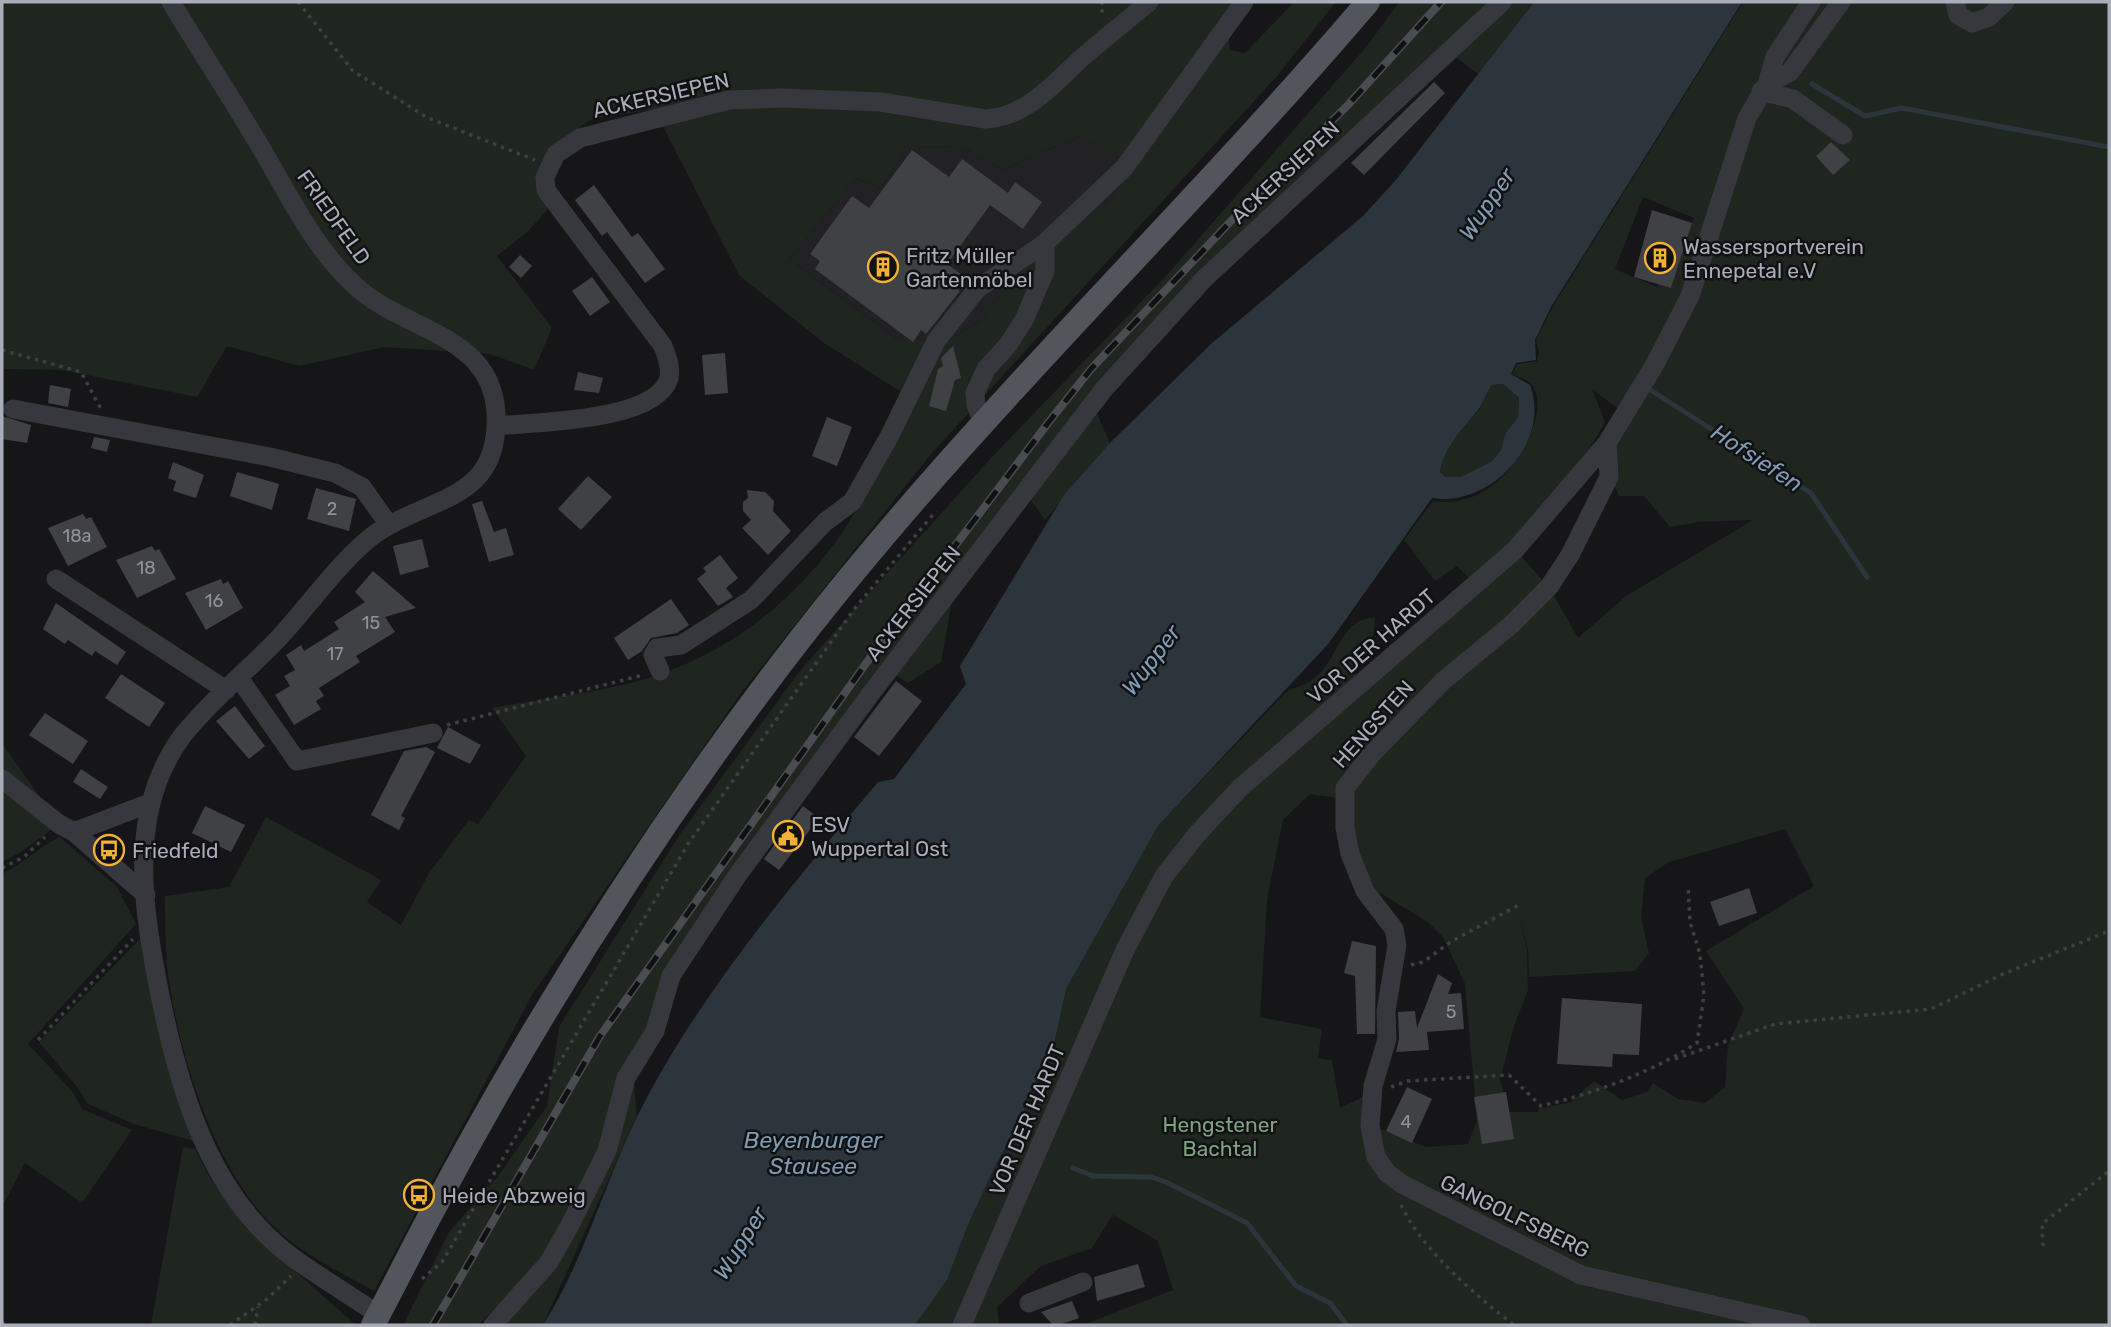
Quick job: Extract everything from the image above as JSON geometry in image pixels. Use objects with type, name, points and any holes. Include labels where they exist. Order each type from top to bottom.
[{"type":"main road","points":[[376,1320],[431,1213],[514,1067],[670,818],[808,629],[983,423],[1290,94],[1368,2]]},
{"type":"street","name":"FRIEDFELD","points":[[172,2],[328,256],[371,299],[441,334],[471,355],[484,373],[493,394],[496,426],[493,444],[477,478],[445,502],[389,525],[365,542],[180,740],[155,787],[143,843],[146,895],[159,991],[173,1050],[207,1149],[233,1195],[253,1221],[303,1264],[376,1320]]},
{"type":"street","name":"ACKERSIEPEN","points":[[556,154],[580,138],[596,132],[742,99],[881,102],[985,119],[1013,115],[1046,92],[1149,2]]},
{"type":"street","points":[[660,671],[653,656],[657,648],[681,645],[751,600],[825,522],[852,502],[890,437],[936,341],[977,289],[1045,243],[1124,168],[1244,2]]},
{"type":"street","name":"ACKERSIEPEN","points":[[493,1325],[549,1262],[569,1227],[607,1151],[626,1078],[655,1031],[671,976],[737,876],[869,696],[1121,369],[1204,279],[1502,2]]},
{"type":"street","name":"VOR DER HARDT","points":[[961,1325],[1125,950],[1164,876],[1198,833],[1240,788],[1516,550],[1607,443],[1654,366],[1690,296],[1747,118],[1764,87],[1775,57],[1811,2]]},
{"type":"street","points":[[1764,87],[1790,72],[1841,2]]},
{"type":"street","points":[[1955,2],[1958,15],[1972,23],[1989,17],[2005,2]]},
{"type":"street","points":[[1764,87],[1793,99],[1843,135]]},
{"type":"street","points":[[496,426],[611,414],[634,408],[658,394],[668,379],[670,370],[663,346],[546,190],[545,177],[556,154]]},
{"type":"street","points":[[983,423],[976,405],[975,393],[986,369],[1008,345],[1024,320],[1045,271],[1045,243]]},
{"type":"street","points":[[13,409],[270,457],[335,473],[362,487],[389,525]]},
{"type":"street","name":"HENGSTEN","points":[[1370,1126],[1372,1096],[1380,1055],[1387,1039],[1386,1011],[1395,970],[1397,944],[1394,929],[1365,891],[1350,854],[1345,828],[1345,788],[1371,755],[1443,681],[1511,625],[1549,587],[1570,555],[1609,477],[1607,443]]},
{"type":"street","points":[[56,579],[232,684],[297,761],[433,733]]},
{"type":"street","points":[[2,779],[146,895]]},
{"type":"street","points":[[66,828],[150,803]]},
{"type":"street","name":"GANGOLFSBERG","points":[[1370,1126],[1376,1157],[1394,1179],[1460,1216],[1581,1275],[1801,1325]]},
{"type":"street","points":[[1028,1303],[1083,1282]]},
{"type":"path","points":[[298,2],[353,71],[428,118],[541,163],[556,154]]},
{"type":"path","points":[[2,351],[81,372],[110,427]]},
{"type":"path","points":[[414,1285],[442,1262],[688,844],[855,608],[937,509]]},
{"type":"path","points":[[433,733],[450,723],[660,671]]},
{"type":"path","points":[[2,868],[24,857],[66,828]]},
{"type":"path","points":[[1666,1062],[1697,1043],[1702,1020],[1700,954],[1690,922],[1688,886]]},
{"type":"path","points":[[1395,970],[1423,962],[1452,941],[1519,905]]},
{"type":"path","points":[[38,1040],[149,922]]},
{"type":"path","points":[[1372,1096],[1407,1081],[1509,1075],[1541,1105],[1576,1097],[1775,1024],[1931,1009],[2003,974],[2109,931]]},
{"type":"path","points":[[2043,1246],[2042,1224],[2109,1171]]},
{"type":"path","points":[[1401,1203],[1440,1258],[1486,1304],[1514,1325]]},
{"type":"path","points":[[230,1325],[259,1306],[303,1264]]},
{"type":"path","points":[[255,1325],[259,1306]]},
{"type":"shaded area","points":[[1078,136],[1135,165],[1112,198],[1033,257],[978,323],[949,340],[897,339],[789,259],[857,178],[881,188],[909,146],[964,147],[1003,170]]},
{"type":"green space","points":[[2,2],[1237,2],[1228,29],[1230,50],[1245,53],[1294,2],[1336,2],[1277,76],[931,454],[743,690],[532,995],[374,1291],[313,1257],[285,1237],[261,1213],[225,1159],[198,1096],[178,1029],[167,966],[165,896],[229,887],[266,817],[381,880],[367,902],[401,925],[429,873],[469,820],[478,824],[526,756],[492,708],[618,686],[656,675],[693,661],[759,620],[789,595],[816,567],[840,536],[873,476],[903,393],[824,343],[739,275],[654,109],[590,120],[547,153],[550,207],[528,231],[497,256],[552,328],[534,370],[490,354],[384,347],[299,366],[227,346],[197,397],[62,370],[2,369]],"holes":[[[1078,136],[1134,165],[1112,198],[1033,257],[978,323],[949,340],[897,339],[789,259],[857,178],[881,188],[909,146],[964,147],[1003,170]]]},
{"type":"green space","points":[[1399,2],[1534,2],[1478,74],[1445,49],[1089,396],[1110,443],[1045,520],[1025,492],[955,584],[941,662],[908,683],[893,673],[669,966],[633,1073],[637,1116],[543,1325],[496,1325],[520,1283],[478,1325],[403,1325],[449,1232],[499,1175],[547,1106],[559,1027],[680,834],[802,668],[992,457],[1167,275],[1367,46]]},
{"type":"green space","name":"Hengstener Bachtal","points":[[1743,2],[2109,2],[2109,1325],[1083,1325],[1173,1290],[1158,1241],[1113,1215],[1092,1248],[1041,1266],[997,1307],[999,1325],[915,1325],[947,1280],[968,1225],[997,1162],[1025,1115],[1023,1104],[1052,1054],[1066,989],[1158,826],[1287,691],[1309,682],[1320,673],[1348,630],[1364,619],[1375,617],[1372,638],[1356,668],[1357,689],[1515,550],[1549,587],[1578,638],[1626,596],[1753,520],[1698,522],[1670,527],[1644,496],[1619,496],[1608,470],[1625,414],[1592,389],[1605,422],[1578,466],[1562,486],[1527,525],[1470,579],[1457,566],[1435,581],[1404,540],[1433,501],[1451,502],[1484,491],[1498,481],[1521,454],[1535,421],[1537,397],[1530,383],[1512,374],[1517,364],[1537,361],[1539,352],[1536,340],[1552,308]],"holes":[[[1643,197],[1694,218],[1657,287],[1615,269]],[[1310,794],[1344,799],[1360,862],[1377,891],[1429,923],[1443,937],[1465,984],[1477,1120],[1468,1144],[1426,1147],[1378,1128],[1365,1096],[1340,1108],[1332,1060],[1318,1058],[1322,1029],[1260,1017],[1267,900],[1283,820]],[[1785,829],[1814,886],[1706,951],[1744,1009],[1728,1045],[1725,1087],[1705,1103],[1678,1099],[1653,1083],[1647,1092],[1622,1100],[1594,1081],[1571,1102],[1539,1109],[1538,1112],[1509,1112],[1500,1080],[1514,1026],[1528,990],[1527,950],[1519,912],[1528,951],[1529,977],[1635,971],[1649,953],[1641,917],[1645,878],[1669,862]]]},
{"type":"green space","points":[[1503,384],[1519,398],[1518,417],[1505,434],[1501,450],[1491,462],[1461,477],[1446,477],[1440,472],[1445,455],[1479,410],[1492,385]]},
{"type":"green space","points":[[2,743],[59,824],[21,852],[2,862]]},
{"type":"green space","points":[[60,837],[117,887],[136,924],[28,1044],[72,1091],[82,1109],[132,1130],[82,1203],[25,1163],[2,1207],[2,874]]},
{"type":"green space","points":[[143,936],[194,1141],[134,1124],[88,1104],[39,1042]]},
{"type":"green space","points":[[183,1147],[195,1149],[208,1175],[245,1227],[356,1325],[151,1325]]},
{"type":"water","name":"Beyenburger Stausee","points":[[1534,2],[1742,2],[1551,307],[1535,340],[1536,360],[1516,363],[1511,374],[1530,385],[1534,407],[1532,428],[1524,448],[1511,467],[1494,482],[1475,493],[1454,498],[1432,498],[1329,643],[1158,826],[1066,989],[1052,1054],[1023,1104],[1025,1114],[997,1162],[968,1225],[947,1280],[915,1325],[543,1325],[582,1250],[637,1117],[688,1028],[748,943],[812,861],[878,782],[894,779],[966,684],[960,666],[1064,495],[1110,443],[1211,344],[1363,216],[1395,181]],"holes":[[[1503,384],[1519,398],[1518,417],[1505,434],[1501,450],[1491,462],[1461,477],[1446,477],[1440,472],[1445,455],[1478,410],[1492,385]]]},
{"type":"building","points":[[1434,82],[1445,93],[1364,175],[1351,163]]},
{"type":"building","points":[[1831,142],[1850,160],[1833,175],[1816,156]]},
{"type":"building","points":[[912,150],[949,177],[962,159],[1008,193],[1015,182],[1042,202],[1023,229],[990,205],[947,264],[962,275],[954,286],[960,291],[926,334],[921,330],[913,342],[815,269],[820,261],[810,254],[852,196],[869,208]]},
{"type":"building","points":[[594,185],[632,237],[638,233],[665,269],[645,283],[607,232],[602,236],[575,200]]},
{"type":"building","name":"Wassersportverein Ennepetal e.V","points":[[1652,210],[1692,223],[1671,288],[1634,277]]},
{"type":"building","points":[[520,255],[532,266],[521,278],[509,267]]},
{"type":"building","points":[[592,277],[610,302],[590,316],[572,291]]},
{"type":"building","points":[[953,346],[961,378],[955,380],[946,411],[929,406],[938,369],[943,366],[941,358]]},
{"type":"building","points":[[725,353],[728,393],[705,395],[702,355]]},
{"type":"building","points":[[578,372],[603,378],[599,393],[574,390]]},
{"type":"building","points":[[50,385],[71,389],[68,407],[48,403]]},
{"type":"building","points":[[2,416],[31,425],[27,443],[2,439]]},
{"type":"building","points":[[827,417],[852,427],[837,466],[812,456]]},
{"type":"building","points":[[94,437],[110,440],[107,452],[91,448]]},
{"type":"building","points":[[173,462],[204,475],[196,498],[173,491],[176,481],[168,478]]},
{"type":"building","points":[[237,472],[279,484],[272,510],[230,496]]},
{"type":"building","points":[[588,476],[612,497],[581,530],[558,509]]},
{"type":"building","points":[[316,488],[356,499],[349,531],[307,519]]},
{"type":"building","points":[[747,490],[765,492],[774,501],[773,511],[791,531],[768,555],[742,528],[751,520],[743,511],[743,502],[748,498]]},
{"type":"building","points":[[482,501],[494,532],[506,528],[514,555],[489,562],[472,504]]},
{"type":"building","points":[[83,514],[86,519],[91,517],[107,547],[68,566],[48,528]]},
{"type":"building","points":[[422,539],[429,567],[400,575],[393,546]]},
{"type":"building","points":[[152,546],[155,551],[159,549],[176,579],[137,598],[116,560]]},
{"type":"building","points":[[720,555],[738,578],[726,588],[733,597],[718,606],[697,579],[706,572],[703,568]]},
{"type":"building","points":[[373,571],[416,608],[385,617],[395,632],[356,656],[360,662],[319,688],[324,696],[316,701],[321,709],[294,725],[275,695],[290,686],[284,676],[295,670],[286,655],[301,645],[304,651],[339,629],[334,622],[365,602],[355,592]]},
{"type":"building","points":[[221,579],[223,584],[228,581],[243,608],[206,630],[185,593]]},
{"type":"building","points":[[671,599],[689,625],[677,633],[651,638],[642,651],[628,660],[614,638]]},
{"type":"building","points":[[56,603],[126,652],[117,665],[95,651],[92,656],[68,640],[65,644],[43,629]]},
{"type":"building","points":[[121,674],[165,703],[149,727],[105,698]]},
{"type":"building","points":[[896,681],[922,701],[879,756],[854,737]]},
{"type":"building","points":[[235,706],[265,746],[249,759],[216,721]]},
{"type":"building","points":[[45,713],[88,741],[73,764],[29,735]]},
{"type":"building","points":[[448,727],[481,745],[470,764],[437,748]]},
{"type":"building","points":[[426,747],[435,752],[401,816],[405,818],[399,830],[371,815],[404,751]]},
{"type":"building","points":[[81,769],[108,787],[100,799],[73,782]]},
{"type":"building","points":[[205,806],[245,825],[231,852],[192,833]]},
{"type":"building","name":"ESV Wuppertal Ost","points":[[803,806],[819,818],[779,870],[764,859]]},
{"type":"building","points":[[1749,888],[1757,913],[1719,926],[1710,902]]},
{"type":"building","points":[[1352,941],[1376,946],[1375,1034],[1357,1034],[1355,976],[1344,973]]},
{"type":"building","points":[[1438,974],[1452,983],[1448,994],[1461,993],[1464,1029],[1427,1032],[1429,1050],[1396,1052],[1399,1039],[1398,1012],[1415,1011],[1417,1028]]},
{"type":"building","points":[[1562,998],[1642,1004],[1639,1055],[1613,1054],[1612,1067],[1557,1064]]},
{"type":"building","points":[[1407,1087],[1432,1099],[1412,1143],[1386,1131]]},
{"type":"building","points":[[1506,1092],[1514,1139],[1482,1144],[1474,1097]]},
{"type":"building","points":[[1138,1264],[1145,1287],[1097,1301],[1094,1277]]},
{"type":"building","points":[[1072,1301],[1079,1318],[1053,1325],[1041,1312]]},
{"type":"waterway","points":[[1812,84],[1865,116],[1902,108],[2109,147]]},
{"type":"waterway","name":"Hofsiefen","points":[[1652,391],[1811,493],[1867,577]]},
{"type":"waterway","points":[[1073,1168],[1093,1176],[1151,1177],[1247,1223],[1296,1286],[1330,1303],[1347,1325]]},
{"type":"railway","points":[[433,1325],[600,1036],[867,662],[1048,423],[1091,369],[1231,221],[1348,105],[1441,2]]},
{"type":"place","name":"Wassersportverein Ennepetal e.V","points":[[1660,258]]},
{"type":"place","name":"Fritz Müller Gartenmöbel","points":[[883,267]]},
{"type":"place","name":"ESV Wuppertal Ost","points":[[788,836]]},
{"type":"place","name":"Friedfeld","points":[[109,850]]},
{"type":"place","name":"Heide Abzweig","points":[[419,1195]]},
{"type":"water label","name":"Wupper","points":[[1487,204]]},
{"type":"water label","name":"Wupper","points":[[1151,660]]},
{"type":"water label","name":"Wupper","points":[[740,1243]]}]
